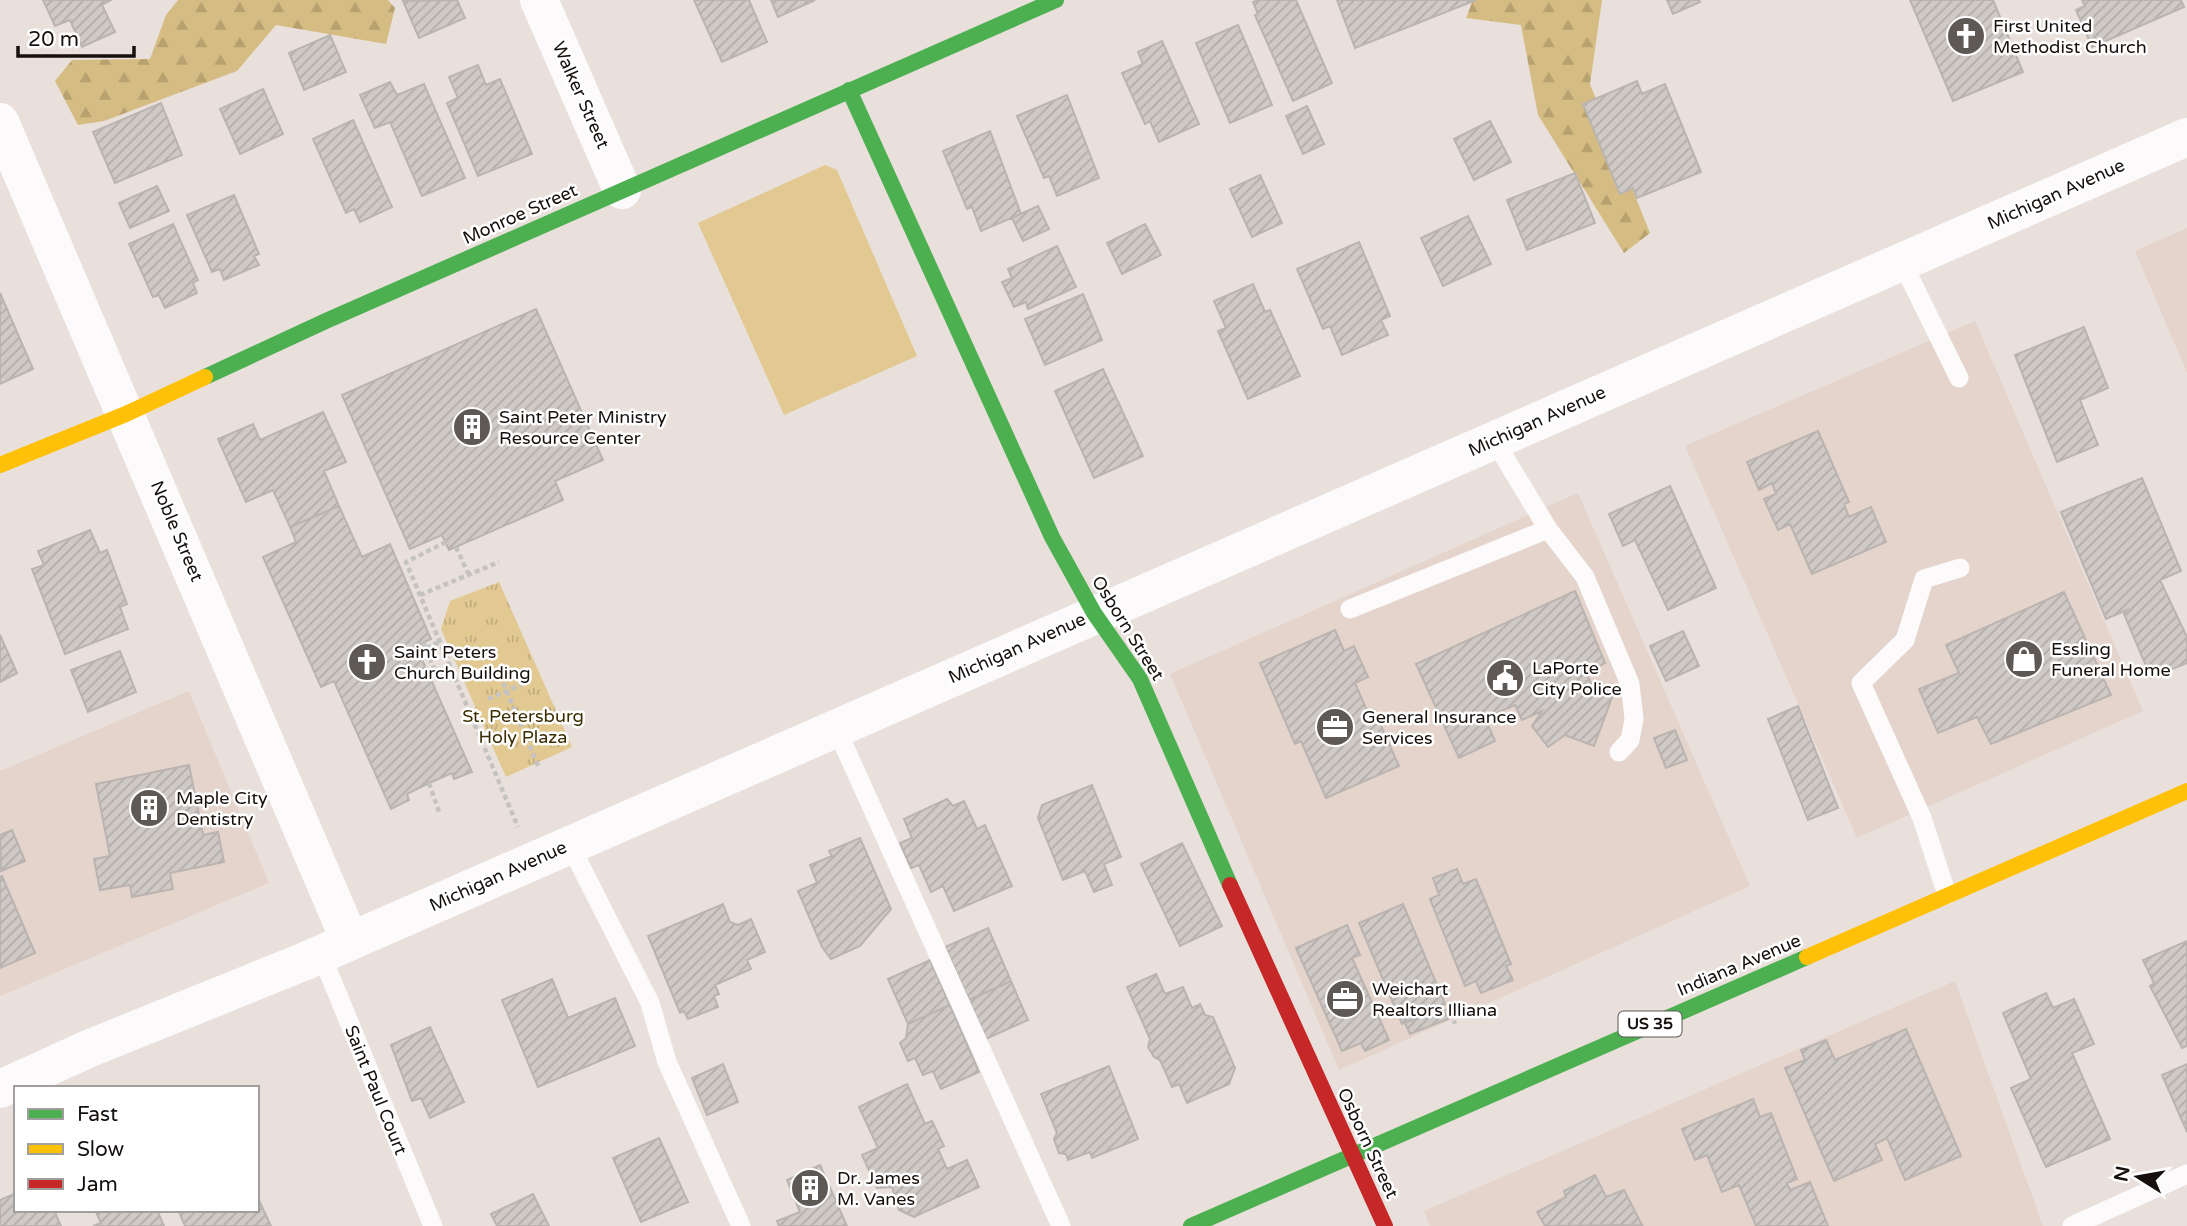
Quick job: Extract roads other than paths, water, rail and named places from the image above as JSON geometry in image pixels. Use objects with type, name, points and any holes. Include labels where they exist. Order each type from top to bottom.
[{"type":"main road","name":"Monroe Street","points":[[0,465],[126,414],[622,190],[1056,0]]},
{"type":"main road","name":"Osborn Street","points":[[849,90],[1052,537],[1094,613],[1140,679],[1319,1086],[1385,1226]]},
{"type":"main road","name":"Indiana Avenue","points":[[1191,1226],[1352,1153],[2187,791]]},
{"type":"street","name":"Walker Street","points":[[539,0],[622,190]]},
{"type":"street","name":"Noble Street","points":[[0,122],[126,414],[336,947]]},
{"type":"street","name":"Michigan Avenue","points":[[0,1089],[100,1044],[336,947],[1094,613],[2187,137]]},
{"type":"lane","points":[[1902,262],[1959,379]]},
{"type":"lane","points":[[1494,440],[1548,529],[1585,577],[1630,684],[1634,719],[1630,740],[1619,752]]},
{"type":"lane","points":[[1350,609],[1548,529]]},
{"type":"lane","points":[[1947,895],[1922,818],[1861,683],[1905,640],[1924,579],[1960,568]]},
{"type":"lane","points":[[836,728],[1061,1226]]},
{"type":"lane","points":[[570,845],[650,1003],[667,1062],[741,1226]]},
{"type":"lane","name":"Saint Paul Court","points":[[336,947],[433,1226]]},
{"type":"lane","points":[[2073,1226],[2187,1174]]},
{"type":"place","name":"First United Methodist Church","points":[[1966,36]]},
{"type":"place","name":"Saint Peter Ministry Resource Center","points":[[472,427]]},
{"type":"place","name":"Essling Funeral Home","points":[[2024,659]]},
{"type":"place","name":"Saint Peters Church Building","points":[[367,662]]},
{"type":"place","name":"LaPorte City Police","points":[[1505,678]]},
{"type":"place","name":"General Insurance Services","points":[[1335,727]]},
{"type":"place","name":"Maple City Dentistry","points":[[149,808]]},
{"type":"place","name":"Weichart Realtors Illiana","points":[[1345,999]]},
{"type":"place","name":"Dr. James M. Vanes","points":[[810,1188]]},
{"type":"park label","name":"St. Petersburg Holy Plaza","points":[[523,726]]}]
